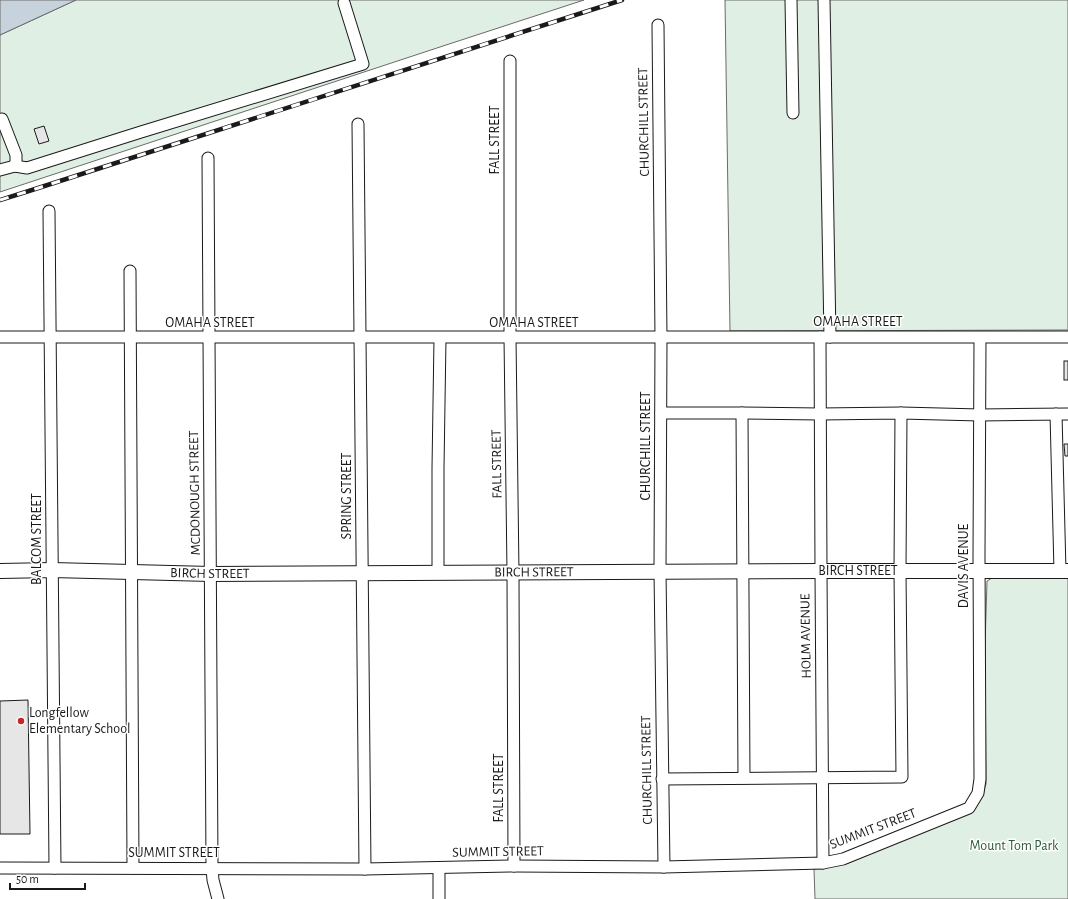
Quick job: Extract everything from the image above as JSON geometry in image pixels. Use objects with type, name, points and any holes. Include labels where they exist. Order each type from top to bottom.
[{"type":"main road","name":"BIRCH STREET","points":[[0,571],[52,570],[211,574],[660,571],[1064,571]]},
{"type":"street","points":[[792,0],[793,113]]},
{"type":"street","name":"HOLM AVENUE","points":[[823,863],[820,414],[825,337],[824,0]]},
{"type":"street","points":[[0,170],[14,166],[27,168],[363,64],[344,3]]},
{"type":"street","name":"CHURCHILL STREET","points":[[658,25],[661,338],[660,571],[664,867]]},
{"type":"street","name":"FALL STREET","points":[[510,62],[510,337],[513,573],[514,866]]},
{"type":"street","points":[[2,119],[16,155],[14,166]]},
{"type":"street","name":"SPRING STREET","points":[[358,124],[365,869]]},
{"type":"street","name":"MCDONOUGH STREET","points":[[208,158],[212,868],[213,880],[218,899]]},
{"type":"street","name":"BALCOM STREET","points":[[49,211],[55,868]]},
{"type":"street","points":[[130,271],[133,868]]},
{"type":"street","name":"OMAHA STREET","points":[[0,337],[1068,337]]},
{"type":"street","points":[[438,573],[440,338]]},
{"type":"street","name":"DAVIS AVENUE","points":[[978,793],[980,779],[980,338]]},
{"type":"street","points":[[661,413],[901,413],[980,415],[1068,414]]},
{"type":"street","points":[[742,413],[744,778]]},
{"type":"street","points":[[662,779],[902,777],[900,571],[901,413]]},
{"type":"street","points":[[1056,414],[1064,571]]},
{"type":"street","name":"SUMMIT STREET","points":[[0,868],[365,869],[514,866],[664,867],[823,863],[843,859],[969,808],[978,793]]},
{"type":"street","points":[[439,868],[439,899]]},
{"type":"green space","points":[[76,0],[584,0],[0,192],[0,35]]},
{"type":"green space","points":[[725,0],[1068,0],[1068,330],[730,331]]},
{"type":"green space","name":"Mount Tom Park","points":[[1068,577],[1068,899],[815,899],[814,869],[848,863],[973,810],[978,804],[986,784],[985,646],[987,581],[992,578]]},
{"type":"shaded area","points":[[0,0],[76,0],[0,35]]},
{"type":"building","points":[[44,126],[49,141],[39,144],[34,129]]},
{"type":"building","points":[[1064,361],[1068,361],[1068,380],[1064,380]]},
{"type":"building","points":[[1064,444],[1068,444],[1068,456],[1065,456]]},
{"type":"building","name":"Longfellow Elementary School","points":[[28,700],[30,834],[0,834],[0,701]]},
{"type":"railway","points":[[0,200],[622,0]]},
{"type":"place","name":"Longfellow Elementary School","points":[[21,721]]}]
